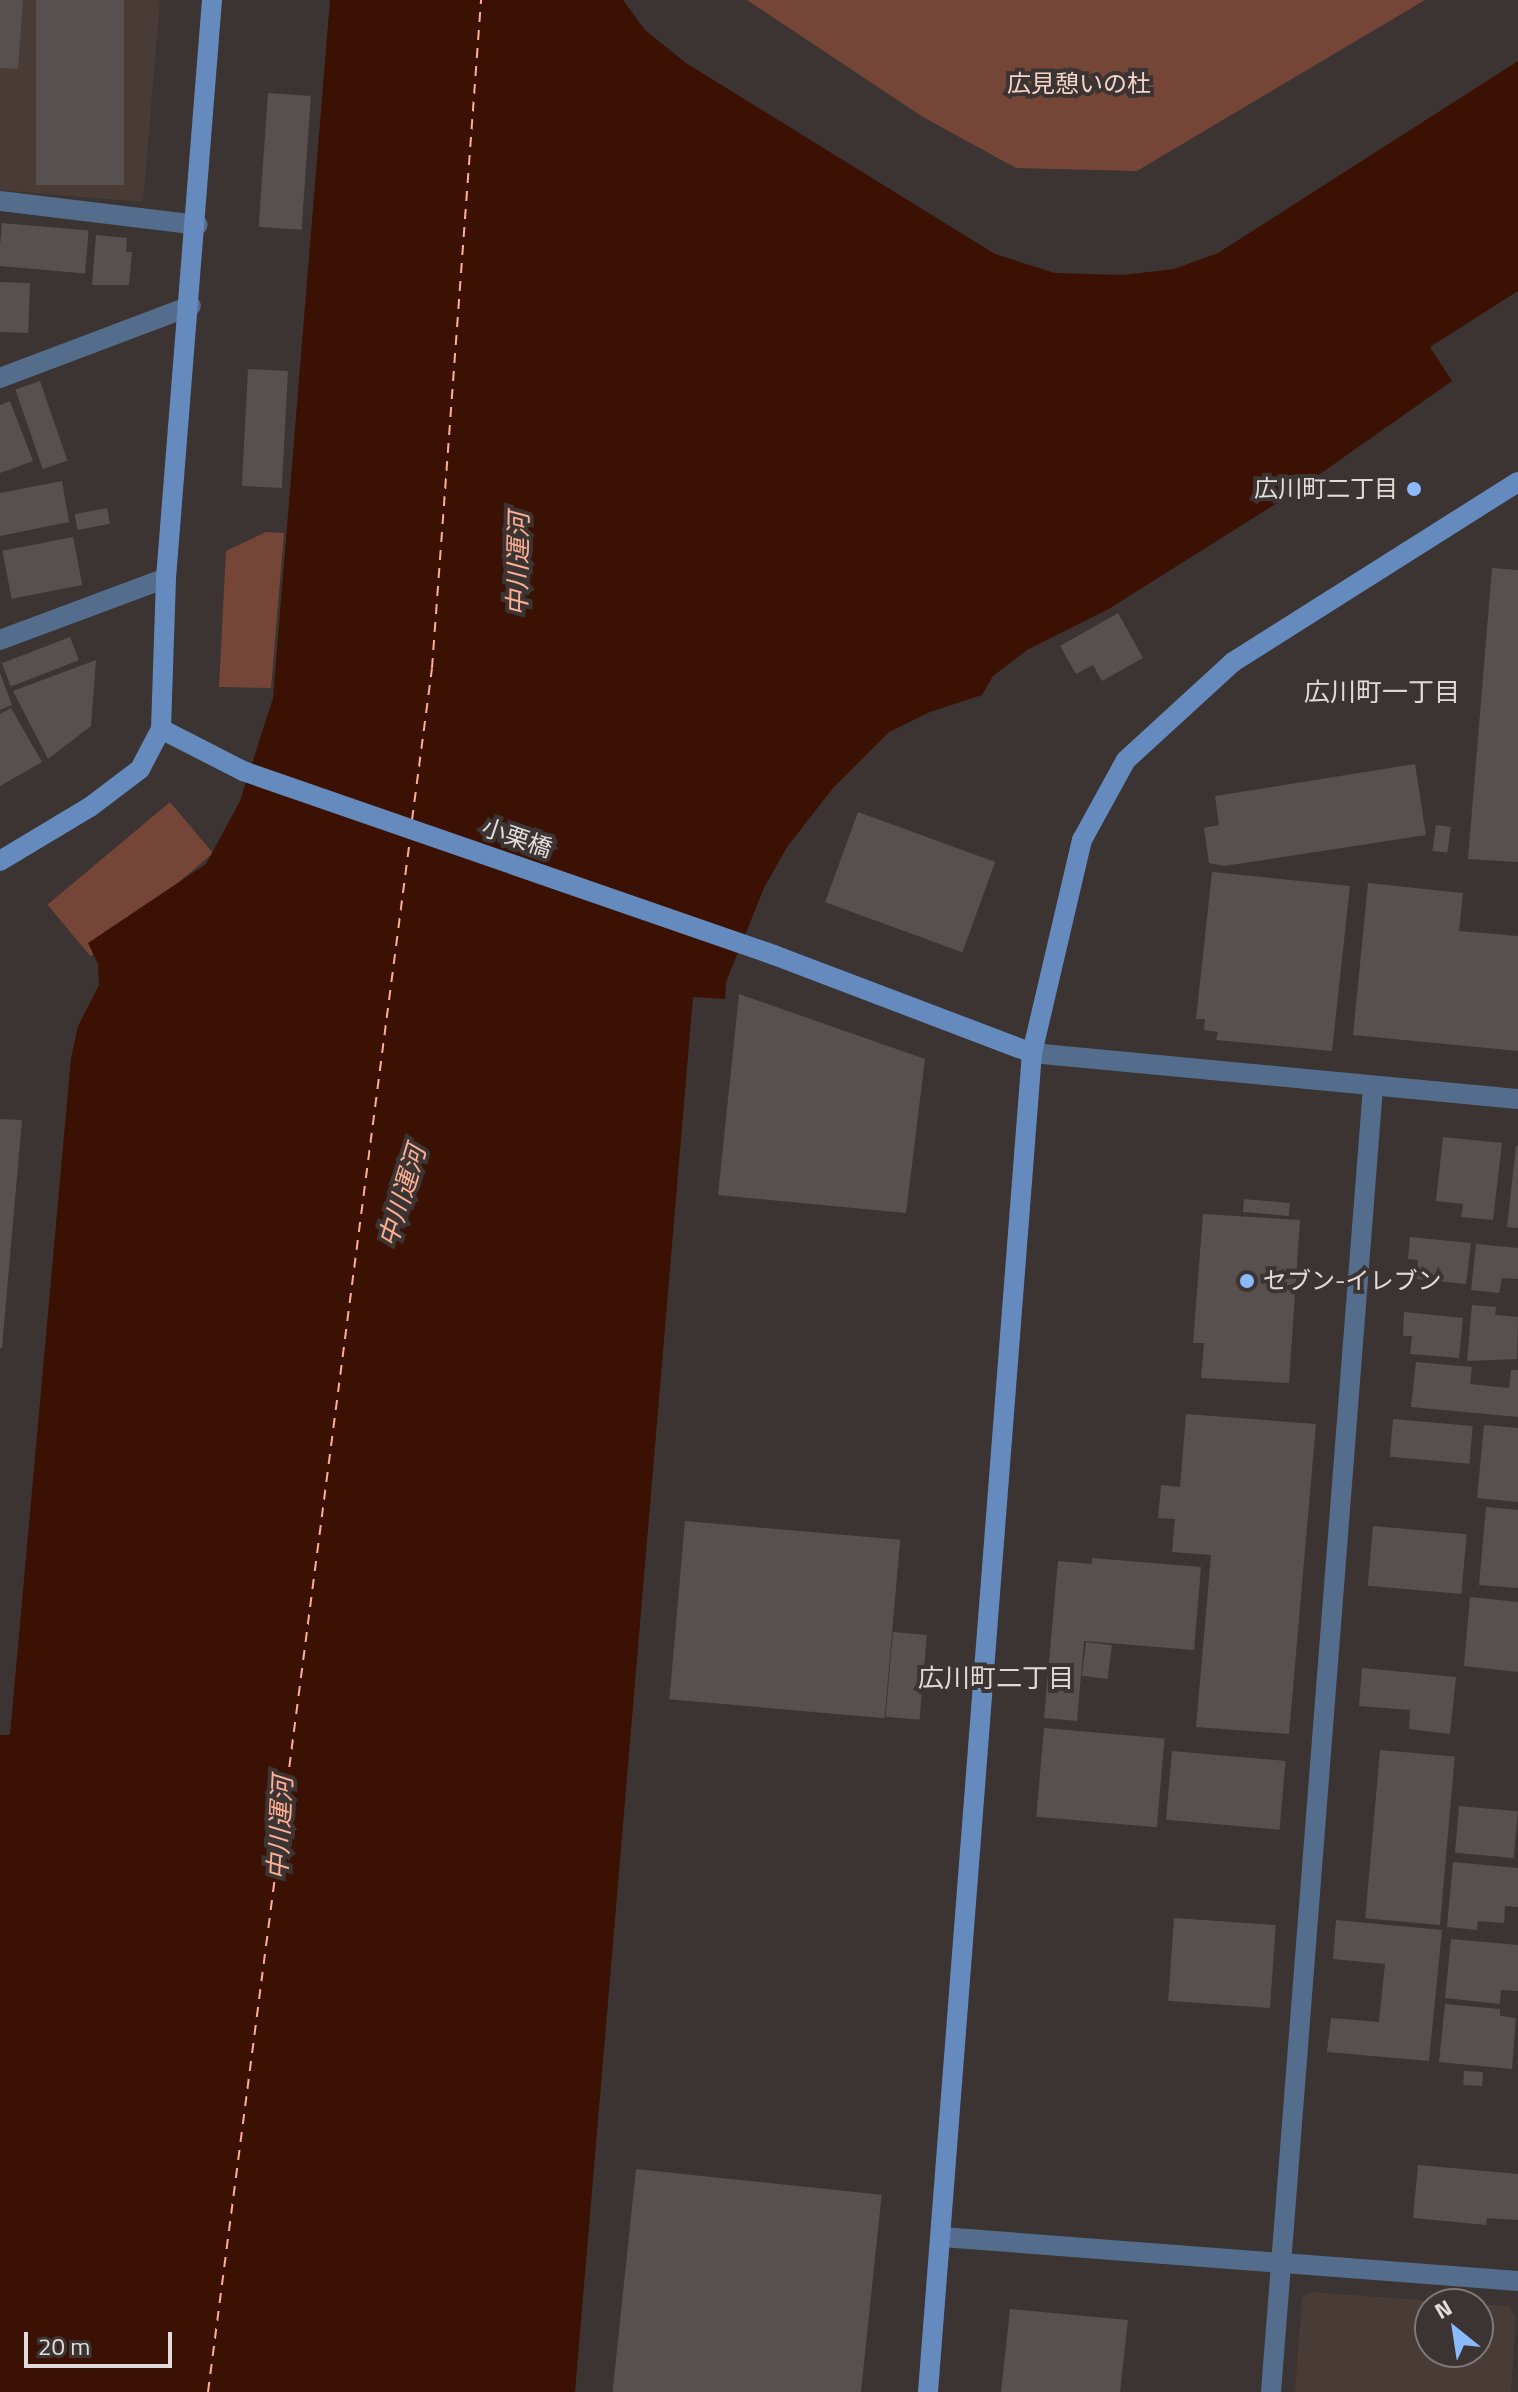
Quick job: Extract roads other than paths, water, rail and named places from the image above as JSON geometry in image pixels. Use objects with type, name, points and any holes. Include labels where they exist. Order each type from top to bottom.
[{"type":"street","points":[[0,861],[90,807],[140,769],[161,729],[166,578],[198,225],[212,0]]},
{"type":"street","points":[[0,201],[198,225]]},
{"type":"street","points":[[0,378],[191,306]]},
{"type":"street","points":[[928,2392],[1032,1053],[1082,840],[1126,760],[1233,662],[1518,482]]},
{"type":"street","points":[[0,640],[166,578]]},
{"type":"street","name":"小栗橋","points":[[161,729],[243,771],[774,955],[1032,1053]]},
{"type":"street","points":[[1032,1053],[1518,1099]]},
{"type":"street","points":[[1271,2392],[1373,1086]]},
{"type":"street","points":[[942,2237],[1518,2281]]},
{"type":"water","name":"中川運河","points":[[330,0],[623,0],[645,30],[686,63],[995,254],[1055,273],[1123,275],[1174,269],[1218,253],[1518,61],[1518,291],[1430,347],[1452,381],[1293,493],[1107,610],[1027,650],[993,676],[982,695],[930,712],[889,732],[833,788],[787,847],[764,888],[726,982],[725,999],[693,997],[575,2392],[0,2392],[0,1735],[10,1735],[71,1058],[78,1026],[99,985],[98,964],[88,943],[206,864],[240,801],[273,698]]},
{"type":"place","name":"広川町二丁目","points":[[1414,489]]},
{"type":"place","name":"セブン-イレブン","points":[[1247,1281]]},
{"type":"district","name":"広川町一丁目","points":[[1382,692]]},
{"type":"district","name":"広川町二丁目","points":[[996,1678]]},
{"type":"park label","name":"広見憩いの杜","points":[[1079,84]]}]
